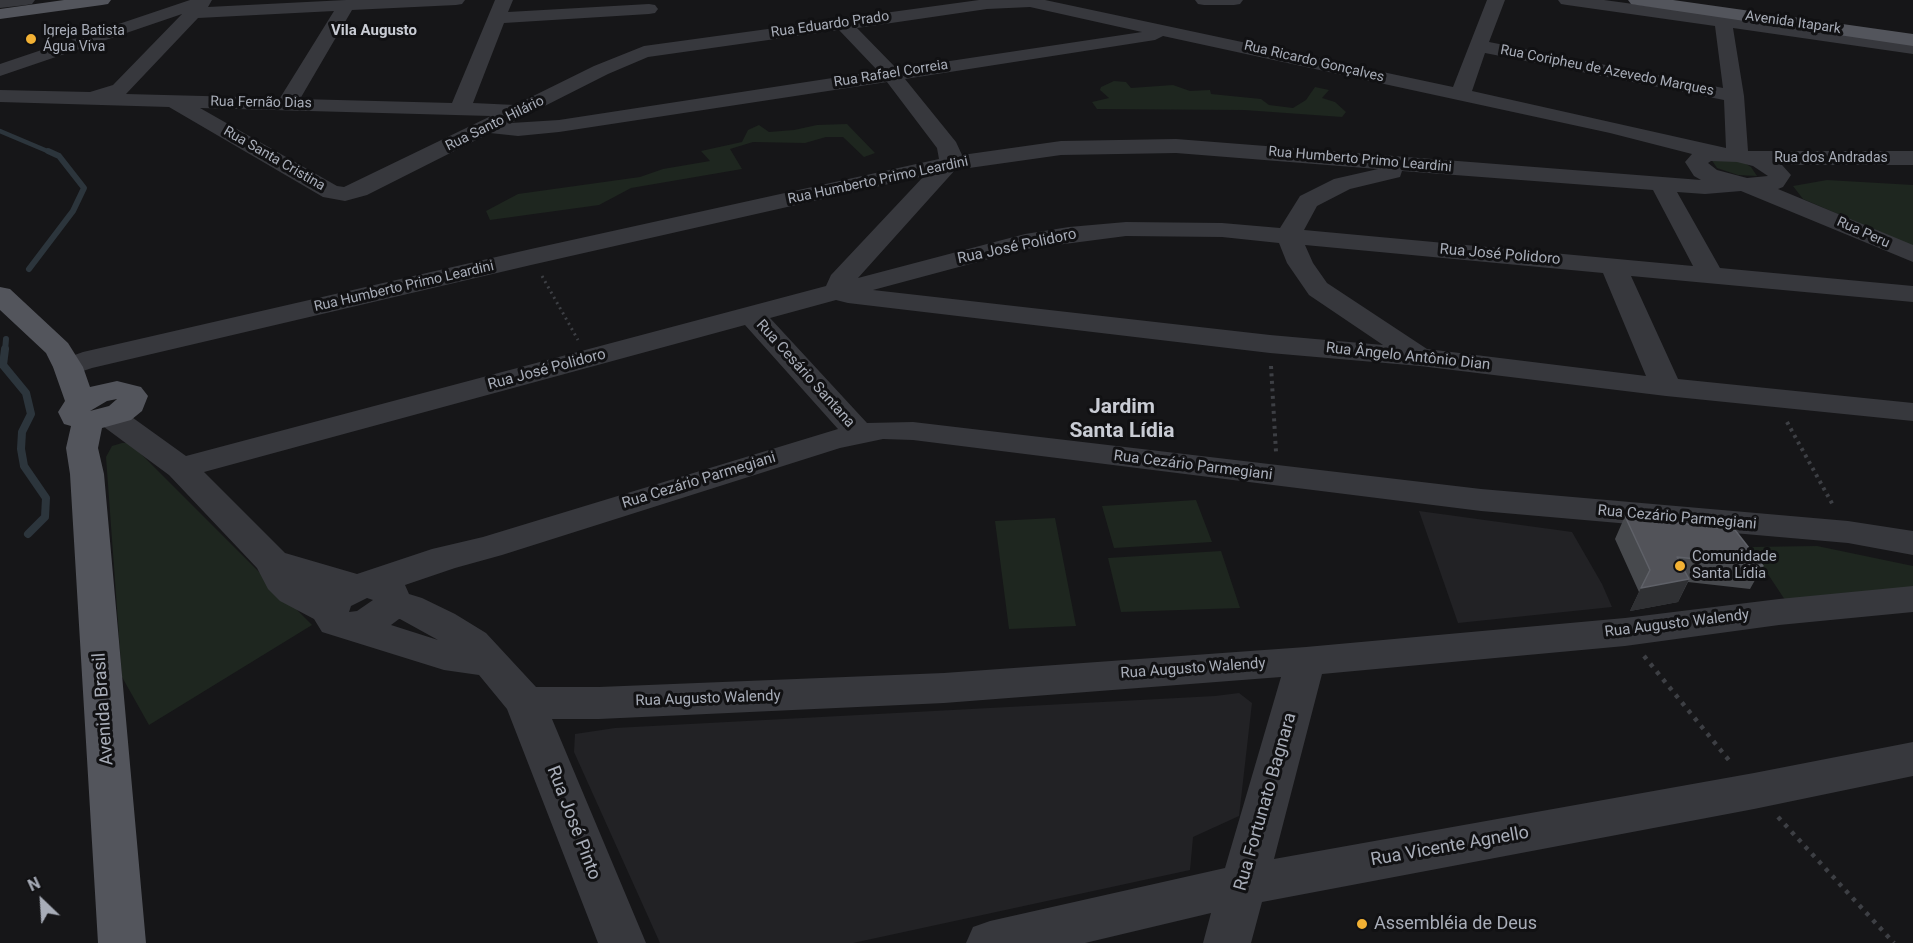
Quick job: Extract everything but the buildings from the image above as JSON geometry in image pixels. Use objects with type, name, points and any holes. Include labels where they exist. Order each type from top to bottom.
[{"type":"main road","points":[[72,4],[94,0]]},
{"type":"main road","points":[[0,14],[102,0]]},
{"type":"main road","name":"Avenida Itapark","points":[[1637,0],[1674,2],[1913,40]]},
{"type":"main road","points":[[1674,2],[1913,30]]},
{"type":"main road","points":[[0,295],[70,359],[106,408]]},
{"type":"main road","name":"Avenida Brasil","points":[[106,408],[82,448],[87,474],[122,943]]},
{"type":"street","points":[[0,3],[26,0]]},
{"type":"street","points":[[0,69],[149,20],[197,9],[456,0]]},
{"type":"street","points":[[460,109],[504,0]]},
{"type":"street","points":[[1204,0],[1234,0]]},
{"type":"street","points":[[1460,95],[1496,0]]},
{"type":"street","points":[[1567,0],[1913,48]]},
{"type":"street","name":"Rua Eduardo Prado","points":[[644,52],[842,23],[1016,1]]},
{"type":"street","name":"Rua Ricardo Gonçalves","points":[[1016,1],[1044,4],[1177,32],[1735,156]]},
{"type":"street","points":[[286,104],[347,5]]},
{"type":"street","points":[[496,18],[650,5],[644,52]]},
{"type":"street","points":[[149,20],[174,18],[197,9]]},
{"type":"street","points":[[122,94],[197,9]]},
{"type":"street","points":[[1723,21],[1734,96],[1736,180]]},
{"type":"street","points":[[839,291],[840,281],[948,164],[951,157],[948,147],[891,74],[842,23]]},
{"type":"street","name":"Rua Rafael Correia","points":[[512,122],[559,126],[1177,32]]},
{"type":"street","name":"Rua Coripheu de Azevedo Marques","points":[[1480,46],[1734,96]]},
{"type":"street","name":"Rua Santo Hilário","points":[[345,194],[359,190],[456,143],[512,122],[621,61],[644,52]]},
{"type":"street","name":"Rua Fernão Dias","points":[[0,96],[90,99],[122,94],[173,101],[460,109],[512,122]]},
{"type":"street","name":"Rua Santa Cristina","points":[[173,101],[331,192],[345,194]]},
{"type":"street","name":"Rua Rafael Correia","points":[[512,122],[604,118]]},
{"type":"street","name":"Rua Ricardo Gonçalves","points":[[1610,127],[1736,180]]},
{"type":"street","name":"Rua Humberto Primo Leardini","points":[[70,359],[948,164],[1061,148],[1137,145],[1661,184],[1736,180]]},
{"type":"street","points":[[1735,156],[1698,159],[1736,180]]},
{"type":"street","name":"Rua dos Andradas","points":[[1735,156],[1913,158]]},
{"type":"street","points":[[1420,357],[1318,289],[1300,263],[1289,237],[1295,220],[1308,201],[1325,190],[1373,176],[1423,166]]},
{"type":"street","name":"Rua dos Andradas","points":[[1736,180],[1913,173]]},
{"type":"street","name":"Rua Peru","points":[[1736,180],[1913,254]]},
{"type":"street","points":[[1661,184],[1711,275]]},
{"type":"street","name":"Rua José Polidoro","points":[[181,468],[879,280],[1025,242],[1069,235],[1171,228],[1222,230],[1844,288],[1908,298]]},
{"type":"street","points":[[859,260],[903,303]]},
{"type":"street","points":[[1613,266],[1666,387]]},
{"type":"street","points":[[1844,288],[1913,316]]},
{"type":"street","name":"Rua Ângelo Antônio Dian","points":[[839,291],[864,299],[1270,344],[1420,357],[1666,387],[1913,412]]},
{"type":"street","name":"Rua Cesário Santana","points":[[752,315],[859,433]]},
{"type":"street","points":[[106,408],[181,468],[272,562],[281,580],[293,592],[340,618],[444,656],[488,662]]},
{"type":"street","name":"Rua Cezário Parmegiani","points":[[340,618],[370,621],[379,616],[377,593],[444,573],[489,547],[859,433],[913,431],[1481,500],[1848,532],[1913,543]]},
{"type":"street","points":[[272,562],[377,593],[442,624],[472,643],[507,679],[525,703]]},
{"type":"street","name":"Rua Augusto Walendy","points":[[525,703],[599,703],[944,688],[1306,661],[1625,632],[1779,612],[1913,599]]},
{"type":"street","name":"Rua Fortunato Bagnara","points":[[1227,943],[1306,661]]},
{"type":"street","name":"Rua José Pinto","points":[[525,703],[621,943]]},
{"type":"street","name":"Rua Vicente Agnello","points":[[990,943],[1243,885],[1754,791],[1913,759]]},
{"type":"path","points":[[552,295],[589,359]]},
{"type":"path","points":[[1270,344],[1277,476]]},
{"type":"path","points":[[1773,397],[1833,505]]},
{"type":"shaded area","points":[[1114,81],[1126,82],[1131,88],[1173,85],[1190,91],[1210,90],[1211,94],[1261,99],[1269,105],[1293,108],[1306,100],[1315,87],[1329,90],[1322,98],[1335,102],[1346,112],[1342,117],[1244,110],[1097,109],[1092,102],[1109,98],[1100,90],[1101,87]]},
{"type":"shaded area","points":[[847,124],[875,153],[864,157],[843,137],[826,137],[805,143],[753,142],[730,149],[742,169],[631,188],[599,205],[490,220],[486,211],[518,194],[640,177],[663,169],[710,161],[701,151],[742,142],[748,130],[759,125],[769,132],[817,125]]},
{"type":"shaded area","points":[[1711,159],[1738,159],[1751,167],[1757,176],[1738,175],[1717,168]]},
{"type":"shaded area","points":[[1827,180],[1913,185],[1913,246],[1803,199],[1793,186]]},
{"type":"shaded area","points":[[128,443],[139,452],[312,625],[149,725],[122,677],[106,457],[112,446]]},
{"type":"shaded area","points":[[1196,500],[1212,542],[1114,548],[1102,506]]},
{"type":"shaded area","points":[[1419,511],[1572,532],[1602,584],[1612,607],[1458,623]]},
{"type":"shaded area","points":[[1055,518],[1076,626],[1009,629],[995,521]]},
{"type":"shaded area","points":[[1817,546],[1913,566],[1913,588],[1785,600],[1750,547]]},
{"type":"shaded area","points":[[1221,551],[1240,608],[1121,612],[1108,558]]},
{"type":"shaded area","points":[[1239,693],[1252,703],[1239,816],[1193,837],[1190,870],[853,943],[660,943],[574,752],[575,734],[615,728]]},
{"type":"waterway","points":[[0,131],[52,153]]},
{"type":"waterway","points":[[29,269],[73,211],[84,188],[59,156],[48,151]]},
{"type":"waterway","points":[[5,351],[6,339]]},
{"type":"waterway","points":[[5,349],[3,365],[26,393],[31,414],[22,432],[21,449],[24,466],[46,498],[45,517],[28,534]]},
{"type":"place","name":"Igreja Batista Água Viva","points":[[31,39]]},
{"type":"place","name":"Comunidade Santa Lídia","points":[[1680,566]]},
{"type":"place","name":"Assembléia de Deus","points":[[1362,924]]},
{"type":"district","name":"Vila Augusto","points":[[374,31]]},
{"type":"district","name":"Jardim Santa Lídia","points":[[1122,420]]}]
